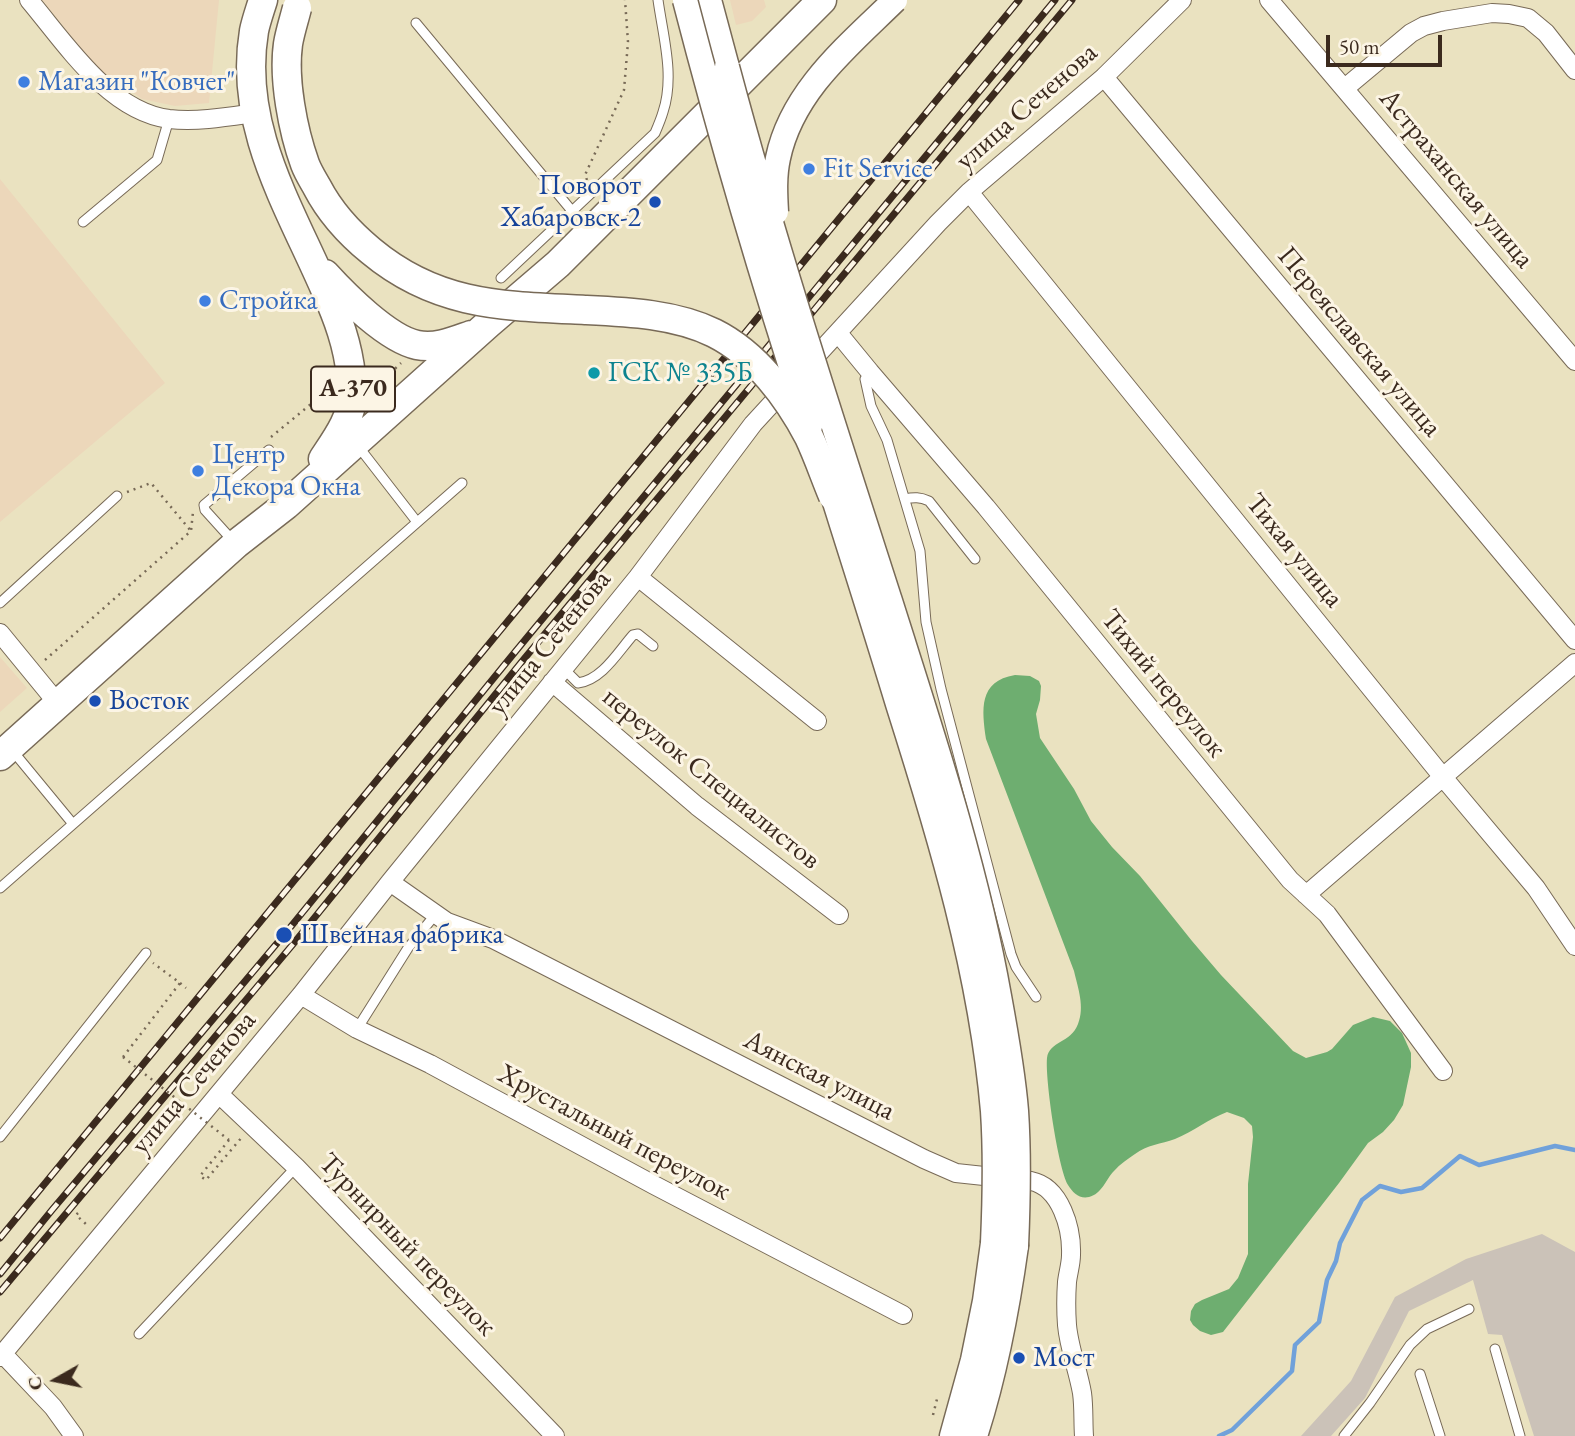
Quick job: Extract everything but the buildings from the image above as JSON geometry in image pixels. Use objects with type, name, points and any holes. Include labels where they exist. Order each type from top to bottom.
[{"type":"highway","name":"А-370","points":[[263,0],[253,42],[251,76],[255,113],[270,167],[336,315],[348,351],[353,391],[348,419],[332,446],[286,505]]},
{"type":"highway","name":"А-370","points":[[5,752],[236,544],[286,505],[558,264],[587,215],[667,138],[822,0]]},
{"type":"highway","points":[[299,4],[288,46],[288,83],[293,123],[305,166],[327,206],[357,240],[390,268],[429,288],[470,300],[512,307],[622,312],[690,324],[715,334],[741,351],[764,373],[788,403],[809,438],[833,496]]},
{"type":"highway","name":"А-370","points":[[312,259],[341,292],[373,320],[403,341],[419,345],[442,345],[473,335],[488,324]]},
{"type":"main road","points":[[685,0],[722,140],[772,309],[921,776],[952,886],[971,970],[986,1052],[993,1112],[996,1182],[1008,1305],[996,1365],[975,1436]]},
{"type":"main road","points":[[709,0],[744,134],[794,302],[943,769],[975,880],[1009,1048],[1016,1110],[1018,1193],[985,1301],[974,1360],[952,1436]]},
{"type":"main road","points":[[716,0],[727,67]]},
{"type":"main road","points":[[794,302],[776,218],[778,159],[786,129],[807,93],[833,60],[895,0]]},
{"type":"street","points":[[29,0],[92,75],[132,107],[169,119],[204,120],[255,113]]},
{"type":"street","name":"улица Сеченова","points":[[1,1356],[301,995],[638,577],[753,424],[969,192],[1104,77],[1182,0]]},
{"type":"street","name":"Астраханская улица","points":[[1269,0],[1575,361]]},
{"type":"street","points":[[1345,88],[1411,33],[1424,26],[1492,13],[1528,18],[1546,33],[1575,70]]},
{"type":"street","name":"Переяславская улица","points":[[1104,77],[1575,640]]},
{"type":"street","name":"Тихая улица","points":[[969,192],[1442,776],[1536,888],[1575,946]]},
{"type":"street","name":"Тихий переулок","points":[[838,332],[986,507],[1290,880],[1327,914],[1443,1071]]},
{"type":"street","points":[[638,577],[817,720]]},
{"type":"street","points":[[0,633],[59,705]]},
{"type":"street","points":[[1306,895],[1575,663]]},
{"type":"street","name":"переулок Специалистов","points":[[558,676],[697,806],[839,915]]},
{"type":"street","name":"Аянская улица","points":[[390,882],[447,922],[493,939],[943,1168],[956,1174],[1037,1182],[1049,1189],[1059,1201],[1069,1234],[1071,1253],[1067,1284],[1067,1326],[1082,1393],[1084,1436]]},
{"type":"street","name":"Хрустальный переулок","points":[[301,995],[357,1029],[430,1064],[903,1315]]},
{"type":"street","name":"Турнирный переулок","points":[[219,1094],[296,1167],[555,1436]]},
{"type":"street","points":[[1,1356],[53,1407],[74,1436]]},
{"type":"lane","points":[[501,278],[587,215],[590,193],[667,138],[664,111],[668,69],[657,0]]},
{"type":"lane","points":[[416,23],[587,215]]},
{"type":"lane","points":[[83,222],[157,160],[169,119]]},
{"type":"lane","points":[[587,215],[590,193]]},
{"type":"lane","points":[[870,372],[865,379],[866,389],[887,440],[920,551],[926,622],[962,772],[1011,954],[1016,967],[1035,996]]},
{"type":"lane","points":[[355,443],[417,522]]},
{"type":"lane","points":[[236,544],[205,510],[204,505],[269,450]]},
{"type":"lane","points":[[0,888],[462,483]]},
{"type":"lane","points":[[0,603],[117,496]]},
{"type":"lane","points":[[905,499],[915,497],[929,501],[975,559]]},
{"type":"lane","points":[[558,676],[578,683],[598,675],[635,634],[653,646]]},
{"type":"lane","points":[[5,752],[73,824]]},
{"type":"lane","points":[[357,1029],[408,948],[435,915]]},
{"type":"lane","points":[[0,1137],[145,954]]},
{"type":"lane","points":[[139,1334],[296,1167]]},
{"type":"lane","points":[[1344,1436],[1410,1345],[1427,1329],[1469,1309]]},
{"type":"lane","points":[[1495,1349],[1520,1436]]},
{"type":"lane","points":[[1420,1374],[1440,1436]]},
{"type":"path","points":[[590,193],[585,175],[624,90],[628,42],[625,0]]},
{"type":"path","points":[[117,496],[151,483],[191,531]]},
{"type":"path","points":[[145,954],[186,988]]},
{"type":"path","points":[[180,983],[124,1057],[229,1140],[200,1176],[206,1180],[242,1137]]},
{"type":"path","points":[[933,1415],[938,1395]]},
{"type":"shaded area","points":[[42,0],[219,0],[209,103],[175,106],[142,99],[96,67]]},
{"type":"shaded area","points":[[730,0],[764,0],[766,7],[752,21],[736,25]]},
{"type":"shaded area","points":[[0,179],[165,383],[0,522]]},
{"type":"shaded area","points":[[0,657],[27,688],[0,712]]},
{"type":"shaded area","points":[[1542,1234],[1575,1252],[1575,1436],[1534,1436],[1502,1335],[1488,1334],[1473,1280],[1409,1311],[1365,1398],[1331,1436],[1301,1436],[1351,1381],[1395,1297],[1466,1259]]},
{"type":"green space","points":[[1015,675],[1030,676],[1039,681],[1040,700],[1036,714],[1040,738],[1074,789],[1091,821],[1221,975],[1293,1051],[1306,1058],[1327,1052],[1353,1025],[1373,1017],[1390,1021],[1402,1033],[1411,1053],[1411,1067],[1403,1105],[1394,1120],[1368,1143],[1223,1332],[1211,1335],[1200,1331],[1190,1320],[1195,1304],[1229,1289],[1238,1278],[1248,1254],[1248,1184],[1253,1137],[1252,1126],[1244,1118],[1227,1112],[1182,1136],[1140,1151],[1119,1166],[1101,1190],[1089,1197],[1074,1193],[1064,1175],[1053,1123],[1047,1058],[1052,1048],[1075,1030],[1080,1018],[1080,998],[1074,971],[986,739],[985,698],[994,683]]},
{"type":"waterway","points":[[1219,1436],[1232,1430],[1292,1371],[1295,1345],[1319,1322],[1327,1280],[1336,1261],[1340,1243],[1362,1200],[1380,1186],[1401,1192],[1422,1188],[1460,1156],[1479,1165],[1555,1146],[1575,1150]]},
{"type":"railway","points":[[0,1238],[1019,0]]},
{"type":"railway","points":[[0,1274],[284,935],[1055,0]]},
{"type":"railway","points":[[0,1292],[294,943],[524,659],[1072,0]]},
{"type":"place","name":"Магазин \"Ковчег\"","points":[[24,82]]},
{"type":"place","name":"Fit Service","points":[[809,169]]},
{"type":"place","name":"Поворот Хабаровск-2","points":[[655,202]]},
{"type":"place","name":"Стройка","points":[[205,301]]},
{"type":"place","name":"ГСК № 335Б","points":[[594,373]]},
{"type":"place","name":"Центр Декора Окна","points":[[198,471]]},
{"type":"place","name":"Восток","points":[[95,701]]},
{"type":"place","name":"Швейная фабрика","points":[[284,935]]},
{"type":"place","name":"Мост","points":[[1019,1358]]}]
